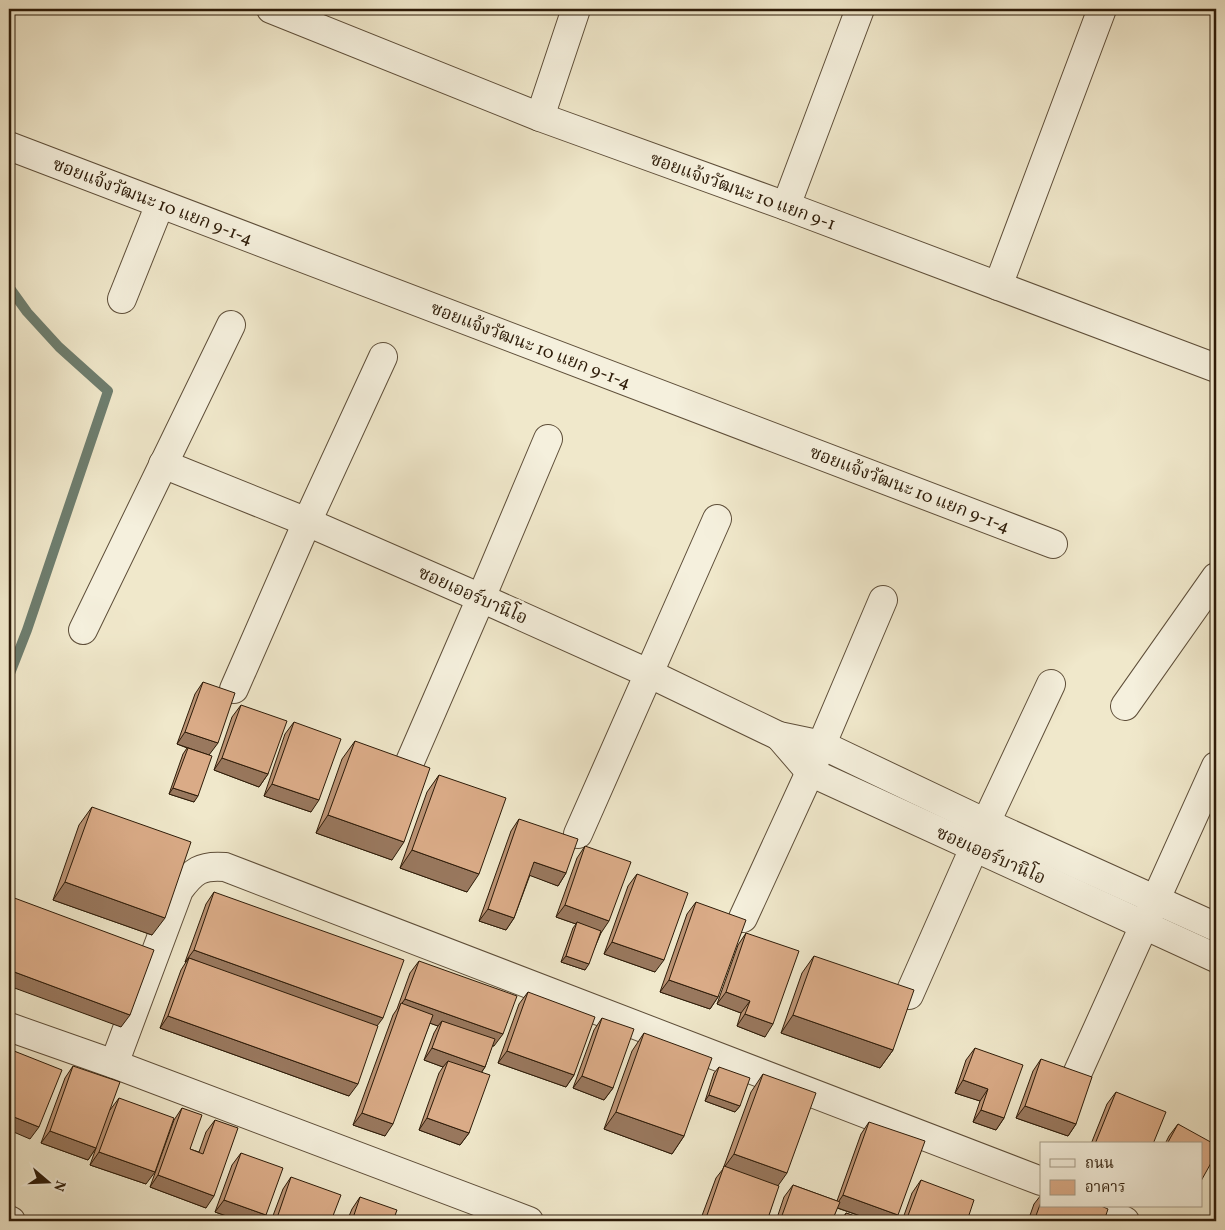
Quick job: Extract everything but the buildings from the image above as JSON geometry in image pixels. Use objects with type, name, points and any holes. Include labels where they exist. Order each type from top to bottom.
[{"type":"street","points":[[540,117],[576,9]]},
{"type":"street","points":[[786,206],[860,9]]},
{"type":"street","points":[[998,286],[1102,9]]},
{"type":"street","name":"ซอยแจ้งวัฒนะ 10 แยก 9-1","points":[[288,12],[540,117],[786,206],[1216,368]]},
{"type":"street","name":"ซอยแจ้งวัฒนะ 10 แยก 9-1-4","points":[[9,146],[1053,544]]},
{"type":"street","points":[[122,299],[160,204]]},
{"type":"street","points":[[83,630],[231,325]]},
{"type":"street","points":[[234,689],[307,522],[383,357]]},
{"type":"street","points":[[409,764],[548,439]]},
{"type":"street","name":"ซอยเออร์บานิโอ","points":[[163,464],[307,522],[481,598],[648,673],[779,736],[822,746],[1216,927]]},
{"type":"street","points":[[578,834],[717,519]]},
{"type":"street","points":[[1125,706],[1216,577]]},
{"type":"street","points":[[743,918],[822,746],[883,600]]},
{"type":"street","points":[[909,995],[974,848],[1051,684]]},
{"type":"street","name":"ซอยเออร์บานิโอ","points":[[779,736],[810,772],[1216,958]]},
{"type":"street","points":[[1077,1074],[1216,766]]},
{"type":"street","points":[[114,1064],[179,890],[189,877],[199,870],[211,866],[224,866],[1040,1181]]},
{"type":"street","points":[[9,1027],[114,1064],[529,1221]]},
{"type":"street","points":[[1100,1208],[1125,1221]]},
{"type":"waterway","points":[[9,287],[27,312],[59,347],[108,391],[27,630],[9,676]]}]
